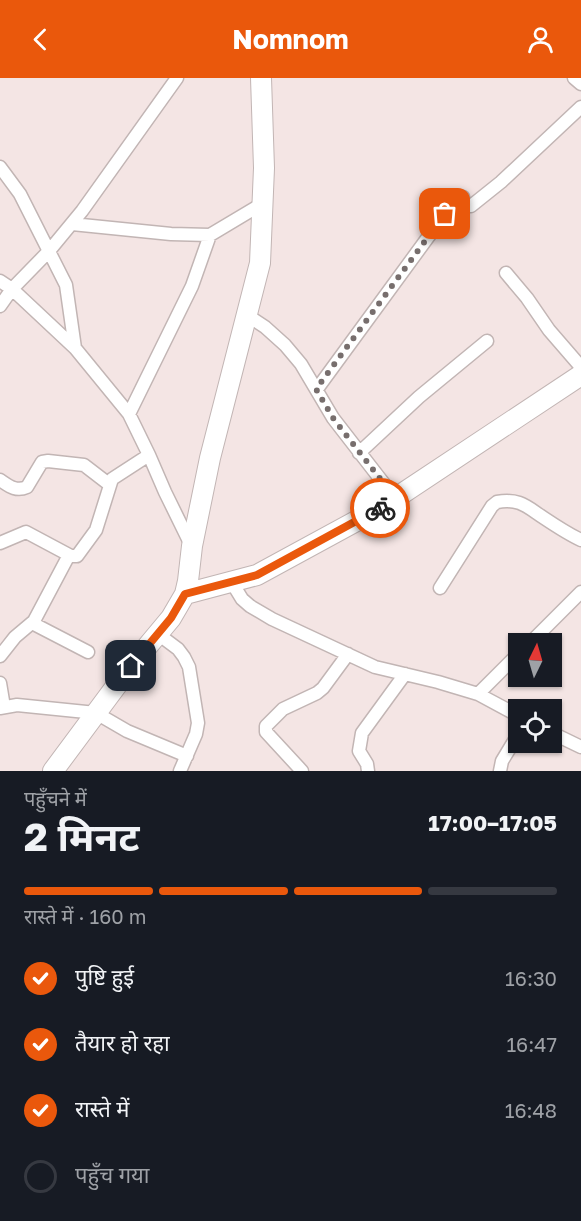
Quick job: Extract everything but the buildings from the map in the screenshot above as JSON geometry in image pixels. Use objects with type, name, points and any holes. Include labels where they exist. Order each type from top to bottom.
[{"type":"main road","points":[[53,771],[131,666],[171,618],[185,594],[210,458],[260,263],[264,168],[261,78]]},
{"type":"main road","points":[[185,594],[257,575],[382,507],[581,375]]},
{"type":"street","points":[[0,306],[12,289],[72,224],[177,78]]},
{"type":"street","points":[[574,78],[581,84]]},
{"type":"street","points":[[316,389],[445,214],[501,182],[581,107]]},
{"type":"street","points":[[0,166],[20,194],[66,285],[75,348]]},
{"type":"street","points":[[72,224],[171,234],[210,235],[262,204]]},
{"type":"street","points":[[129,414],[192,286],[210,235]]},
{"type":"street","points":[[507,273],[549,330],[581,367]]},
{"type":"street","points":[[0,281],[12,289],[75,348],[129,414],[192,546]]},
{"type":"street","points":[[247,315],[266,327],[301,364],[333,418],[395,498]]},
{"type":"street","points":[[359,453],[419,397],[488,341]]},
{"type":"street","points":[[0,543],[26,532],[74,557],[79,554],[96,530],[110,485],[115,477],[149,454]]},
{"type":"street","points":[[0,480],[16,489],[27,488],[42,462],[48,461],[84,465],[110,485]]},
{"type":"street","points":[[440,588],[492,506],[497,502],[521,503],[528,506],[543,518],[581,540]]},
{"type":"street","points":[[0,656],[11,641],[32,623],[69,555]]},
{"type":"street","points":[[231,581],[242,599],[272,619],[375,667],[478,694],[508,711]]},
{"type":"street","points":[[540,633],[581,592]]},
{"type":"street","points":[[32,623],[88,652]]},
{"type":"street","points":[[158,634],[178,649],[189,667],[198,723],[196,734],[180,771]]},
{"type":"street","points":[[302,771],[266,732],[266,726],[283,709],[323,688],[348,654]]},
{"type":"street","points":[[478,694],[508,664]]},
{"type":"street","points":[[368,771],[367,764],[359,751],[362,733],[405,674]]},
{"type":"street","points":[[0,683],[2,708],[17,705],[96,713],[127,731],[187,756]]},
{"type":"street","points":[[562,738],[581,747]]},
{"type":"street","points":[[500,771],[501,761],[508,750]]},
{"type":"way so far","points":[[380,508],[395,498],[346,436],[316,389],[445,214]]},
{"type":"route","points":[[131,666],[171,618],[185,594],[257,575],[380,508]]}]
